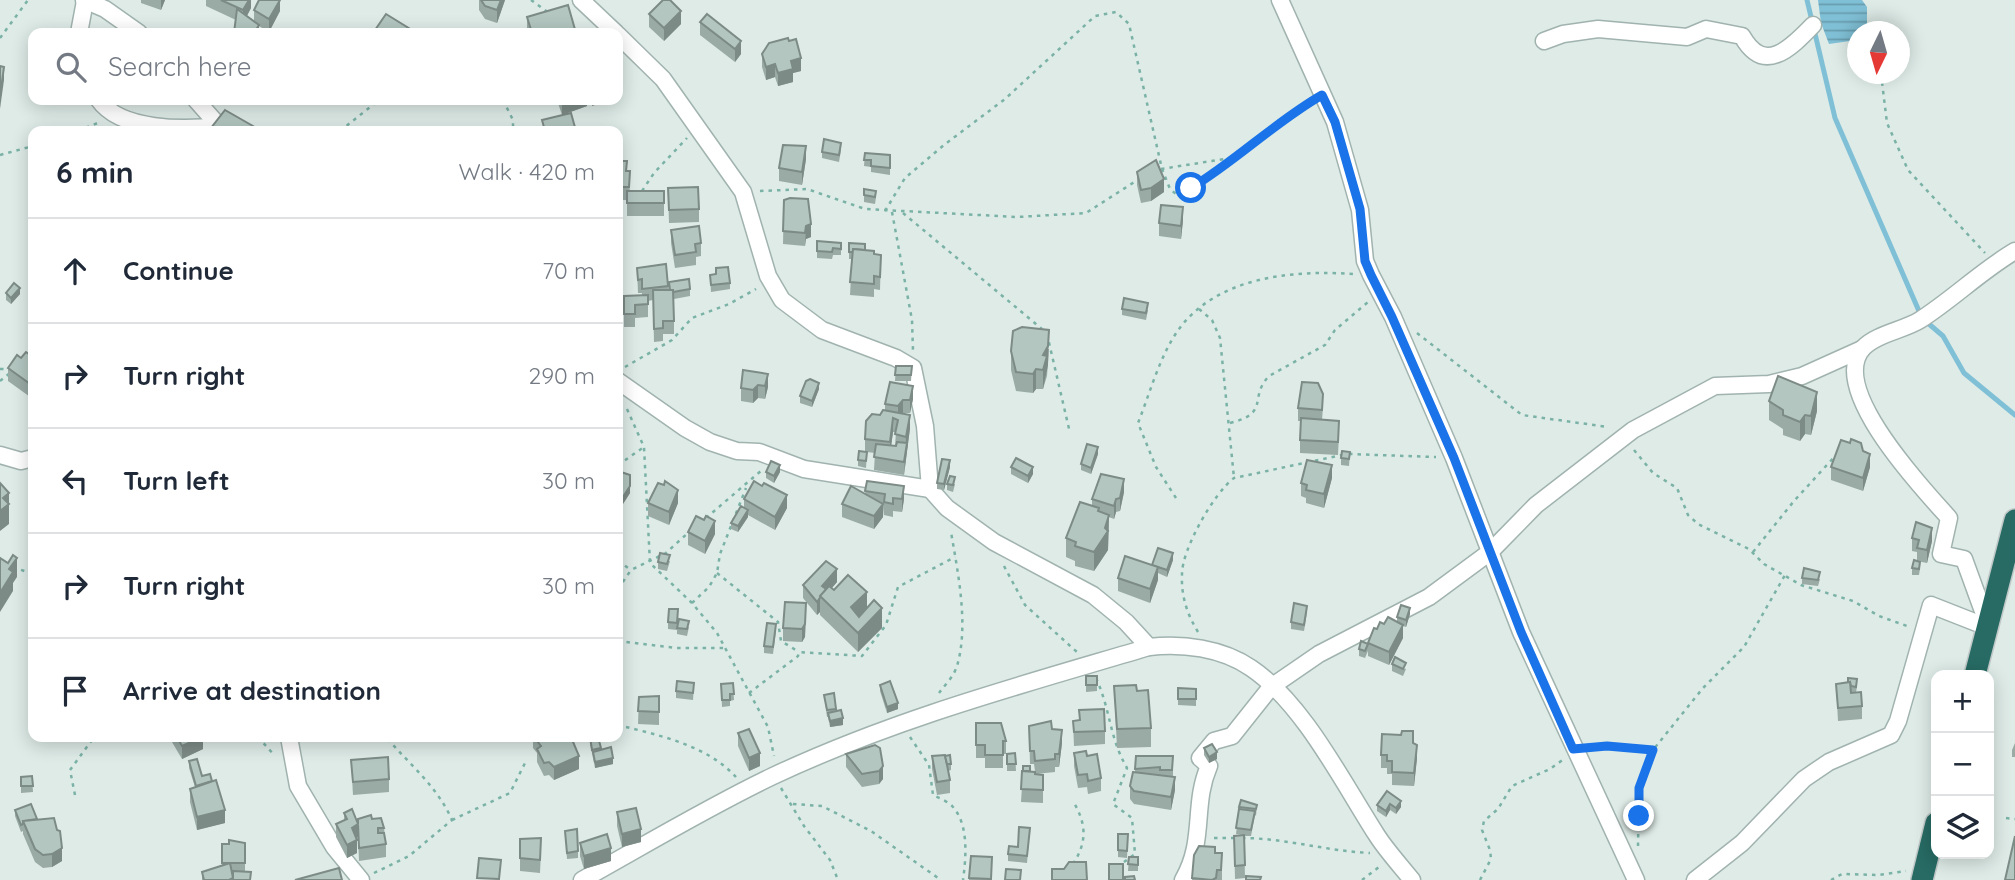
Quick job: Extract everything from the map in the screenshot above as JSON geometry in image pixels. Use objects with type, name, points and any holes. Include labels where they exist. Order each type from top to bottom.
[{"type":"highway","points":[[1976,670],[2015,520]]},
{"type":"highway","points":[[1923,875],[1931,843]]},
{"type":"street","points":[[80,28],[84,0],[104,9],[132,28]]},
{"type":"street","points":[[581,0],[611,28]]},
{"type":"street","points":[[1280,0],[1335,122],[1360,209],[1365,261],[1454,458],[1521,632],[1573,749],[1635,875]]},
{"type":"street","points":[[1544,41],[1577,30],[1598,29],[1687,37],[1706,29],[1742,36],[1750,52],[1762,57],[1782,53],[1813,25]]},
{"type":"street","points":[[623,40],[663,79],[695,128],[743,192],[768,276],[782,300],[822,330],[897,358],[913,368],[925,426],[930,489],[947,508],[994,542],[1093,595],[1126,622],[1149,647]]},
{"type":"street","points":[[104,105],[116,116],[159,126]]},
{"type":"street","points":[[200,105],[218,126]]},
{"type":"street","points":[[1183,880],[1192,864],[1199,841],[1201,793],[1209,766],[1200,758],[1214,741],[1232,736],[1271,687],[1319,654],[1429,597],[1490,552],[1536,505],[1628,433],[1715,386],[1769,384],[1802,376],[1862,349],[1922,318],[1993,264],[2015,251]]},
{"type":"street","points":[[1862,349],[1854,369],[1861,397],[1905,468],[1949,518],[1941,554],[1964,559],[1987,626]]},
{"type":"street","points":[[623,384],[710,442],[737,451],[760,452],[804,469],[930,489]]},
{"type":"street","points":[[0,455],[21,461],[28,459]]},
{"type":"street","points":[[1695,880],[1742,843],[1817,769],[1891,735],[1898,721],[1931,605],[1987,626]]},
{"type":"street","points":[[582,880],[772,776],[898,724],[1087,665],[1149,647],[1172,644],[1223,653],[1252,668],[1304,724],[1392,855],[1412,880]]},
{"type":"street","points":[[290,742],[298,786],[334,847],[361,880]]},
{"type":"path","points":[[0,38],[28,0]]},
{"type":"path","points":[[531,0],[550,15]]},
{"type":"path","points":[[885,211],[905,178],[1005,99],[1095,16],[1105,12],[1116,12],[1129,24],[1162,169],[1170,189],[1179,195],[1240,156],[1289,114],[1322,95]]},
{"type":"path","points":[[1882,84],[1887,123],[1908,170],[1993,264]]},
{"type":"path","points":[[346,126],[373,105]]},
{"type":"path","points":[[506,105],[513,126]]},
{"type":"path","points":[[91,126],[116,116]]},
{"type":"path","points":[[638,194],[695,128]]},
{"type":"path","points":[[0,155],[28,147]]},
{"type":"path","points":[[1152,173],[1240,156]]},
{"type":"path","points":[[743,192],[807,189],[865,209],[1017,217],[1086,212],[1142,177]]},
{"type":"path","points":[[623,202],[631,201]]},
{"type":"path","points":[[892,212],[912,320],[913,368]]},
{"type":"path","points":[[903,212],[1049,335],[1070,433]]},
{"type":"path","points":[[1176,498],[1156,467],[1138,423],[1179,329],[1210,298],[1282,275],[1308,271],[1371,275]]},
{"type":"path","points":[[623,368],[672,340],[692,318],[752,293],[768,276]]},
{"type":"path","points":[[1230,423],[1248,419],[1255,413],[1262,383],[1269,376],[1325,345],[1335,330],[1357,309],[1380,295]]},
{"type":"path","points":[[1199,309],[1212,320],[1220,338],[1234,478]]},
{"type":"path","points":[[1392,317],[1425,338],[1522,415],[1628,433],[1653,473],[1677,488],[1688,515],[1698,524],[1753,552],[1764,564],[1801,585],[1853,601],[1879,616],[1923,632]]},
{"type":"path","points":[[0,381],[28,354]]},
{"type":"path","points":[[0,369],[13,370]]},
{"type":"path","points":[[624,402],[644,447],[650,563],[692,603],[724,648],[768,727],[775,748],[772,776],[793,804],[804,826],[831,860],[838,880]]},
{"type":"path","points":[[623,462],[644,447]]},
{"type":"path","points":[[1753,552],[1794,501],[1846,448]]},
{"type":"path","points":[[1209,651],[1186,612],[1181,572],[1211,501],[1234,478],[1353,452],[1454,458]]},
{"type":"path","points":[[703,521],[775,458]]},
{"type":"path","points":[[692,603],[709,587],[717,573],[724,541],[747,485]]},
{"type":"path","points":[[923,715],[956,670],[961,646],[955,557],[947,508]]},
{"type":"path","points":[[623,582],[631,570],[650,563],[694,528]]},
{"type":"path","points":[[994,542],[1025,605],[1073,647],[1087,665],[1107,703],[1114,747],[1126,768],[1113,804],[1132,817],[1135,854],[1114,869]]},
{"type":"path","points":[[717,573],[778,622],[781,641],[799,652],[862,656],[887,625],[898,587],[955,557]]},
{"type":"path","points":[[623,564],[631,570]]},
{"type":"path","points":[[10,566],[28,572]]},
{"type":"path","points":[[1635,875],[1639,844],[1639,788],[1653,750],[1703,688],[1744,647],[1785,575]]},
{"type":"path","points":[[623,642],[677,648],[724,648]]},
{"type":"path","points":[[749,692],[798,656],[799,652]]},
{"type":"path","points":[[898,724],[929,765],[933,795],[953,806],[960,820],[966,854],[963,880]]},
{"type":"path","points":[[623,727],[696,749],[727,768],[747,790]]},
{"type":"path","points":[[75,795],[70,770],[91,742]]},
{"type":"path","points":[[390,742],[407,762],[428,779],[444,801],[452,820]]},
{"type":"path","points":[[1480,880],[1490,859],[1490,850],[1482,830],[1484,821],[1498,809],[1512,786],[1559,764],[1573,749],[1607,746],[1653,750]]},
{"type":"path","points":[[361,880],[409,856],[452,820],[510,793],[527,759]]},
{"type":"path","points":[[1069,868],[1086,837],[1083,818],[1073,801]]},
{"type":"path","points":[[793,804],[822,806],[834,812],[871,831],[941,880]]},
{"type":"path","points":[[2006,818],[2015,819]]},
{"type":"path","points":[[1199,841],[1216,837],[1270,838],[1332,851],[1392,855]]},
{"type":"path","points":[[1362,880],[1392,855]]},
{"type":"path","points":[[1831,880],[1842,874],[1923,875]]},
{"type":"water","points":[[1818,0],[1862,0],[1867,7],[1867,21],[1847,21],[1847,41],[1829,44],[1821,23]]},
{"type":"building","points":[[221,0],[249,0],[243,10]]},
{"type":"building","points":[[259,0],[280,0],[269,19],[254,10]]},
{"type":"building","points":[[481,0],[501,0],[497,10],[485,6]]},
{"type":"building","points":[[663,0],[670,0],[681,11],[664,28],[649,14]]},
{"type":"building","points":[[568,5],[575,28],[530,28],[527,17]]},
{"type":"building","points":[[237,9],[259,25],[257,28],[235,28]]},
{"type":"building","points":[[386,14],[409,28],[376,28]]},
{"type":"building","points":[[707,14],[741,41],[735,49],[700,22]]},
{"type":"building","points":[[788,38],[789,41],[796,39],[801,58],[791,61],[793,69],[778,73],[775,64],[766,67],[762,54],[769,43]]},
{"type":"building","points":[[0,66],[4,67],[0,96]]},
{"type":"building","points":[[225,110],[253,126],[213,126]]},
{"type":"building","points":[[571,113],[575,126],[544,126],[542,120]]},
{"type":"building","points":[[824,139],[841,143],[839,155],[822,152]]},
{"type":"building","points":[[783,145],[806,146],[802,172],[779,168]]},
{"type":"building","points":[[865,153],[890,155],[890,168],[871,166],[871,160],[864,160]]},
{"type":"building","points":[[1156,160],[1164,179],[1151,188],[1141,190],[1137,172]]},
{"type":"building","points":[[623,161],[627,161],[626,171],[630,171],[629,187],[623,187]]},
{"type":"building","points":[[698,187],[699,209],[669,210],[668,188]]},
{"type":"building","points":[[864,189],[876,191],[875,197],[864,195]]},
{"type":"building","points":[[627,191],[664,191],[664,203],[627,203]]},
{"type":"building","points":[[808,199],[811,224],[806,226],[805,233],[783,231],[784,200]]},
{"type":"building","points":[[1161,205],[1183,207],[1181,226],[1159,223]]},
{"type":"building","points":[[699,226],[701,243],[695,244],[696,252],[675,255],[671,230]]},
{"type":"building","points":[[817,241],[841,243],[841,249],[833,248],[832,252],[817,251]]},
{"type":"building","points":[[849,243],[865,244],[865,250],[853,249],[853,252],[849,252]]},
{"type":"building","points":[[853,249],[874,251],[874,254],[881,255],[880,277],[874,276],[874,284],[850,282]]},
{"type":"building","points":[[666,264],[668,286],[642,289],[642,279],[638,280],[637,268]]},
{"type":"building","points":[[728,267],[730,283],[711,285],[710,275],[716,274],[716,268]]},
{"type":"building","points":[[689,279],[690,289],[673,292],[670,290],[669,282]]},
{"type":"building","points":[[14,283],[20,288],[11,298],[6,293]]},
{"type":"building","points":[[653,290],[673,290],[674,321],[663,321],[663,328],[654,329]]},
{"type":"building","points":[[648,295],[648,304],[635,305],[635,314],[624,314],[624,296]]},
{"type":"building","points":[[1124,298],[1148,303],[1146,313],[1122,309]]},
{"type":"building","points":[[1022,327],[1049,330],[1048,346],[1043,355],[1047,356],[1043,370],[1036,369],[1033,374],[1016,372],[1011,351],[1013,331]]},
{"type":"building","points":[[26,352],[28,353],[28,382],[8,368],[17,355],[21,358]]},
{"type":"building","points":[[896,366],[912,366],[911,375],[895,375]]},
{"type":"building","points":[[743,370],[768,374],[765,386],[758,385],[753,390],[741,388]]},
{"type":"building","points":[[1778,376],[1817,392],[1811,416],[1805,415],[1800,422],[1783,415],[1783,410],[1769,401]]},
{"type":"building","points":[[810,379],[819,383],[812,401],[800,396],[806,381]]},
{"type":"building","points":[[890,382],[913,386],[910,400],[903,400],[898,406],[885,404]]},
{"type":"building","points":[[1302,382],[1318,383],[1323,394],[1322,410],[1298,408]]},
{"type":"building","points":[[883,410],[910,415],[906,437],[895,434],[898,420],[893,418],[890,442],[865,439],[866,421],[872,414],[880,415]]},
{"type":"building","points":[[1301,418],[1339,421],[1338,442],[1300,440]]},
{"type":"building","points":[[1851,439],[1861,443],[1863,451],[1870,454],[1863,478],[1831,467],[1841,440],[1850,443]]},
{"type":"building","points":[[897,442],[907,443],[904,462],[874,457],[876,444],[896,446]]},
{"type":"building","points":[[1087,444],[1098,447],[1091,468],[1081,464]]},
{"type":"building","points":[[859,451],[867,452],[866,461],[858,460]]},
{"type":"building","points":[[1342,451],[1350,452],[1349,459],[1341,458]]},
{"type":"building","points":[[1016,458],[1033,467],[1028,476],[1011,467]]},
{"type":"building","points":[[942,459],[950,460],[944,484],[937,483]]},
{"type":"building","points":[[1307,460],[1332,465],[1324,494],[1306,490],[1307,485],[1301,483]]},
{"type":"building","points":[[771,461],[780,465],[774,476],[766,472]]},
{"type":"building","points":[[623,473],[630,475],[630,486],[623,497]]},
{"type":"building","points":[[1101,474],[1124,479],[1120,498],[1116,499],[1114,506],[1092,499]]},
{"type":"building","points":[[950,476],[955,477],[953,485],[947,484]]},
{"type":"building","points":[[665,481],[678,490],[669,512],[648,503],[658,483],[664,485]]},
{"type":"building","points":[[754,481],[787,495],[775,517],[744,499]]},
{"type":"building","points":[[867,481],[904,486],[902,499],[893,498],[893,504],[884,502],[885,494],[865,491]]},
{"type":"building","points":[[0,483],[9,493],[3,498],[9,504],[0,511]]},
{"type":"building","points":[[851,486],[883,504],[874,516],[842,504]]},
{"type":"building","points":[[1080,502],[1099,508],[1098,511],[1109,515],[1105,528],[1108,531],[1094,552],[1075,546],[1076,542],[1066,538]]},
{"type":"building","points":[[741,506],[748,510],[738,526],[731,523]]},
{"type":"building","points":[[696,516],[704,520],[706,516],[715,521],[705,541],[688,532]]},
{"type":"building","points":[[1916,522],[1932,528],[1927,550],[1917,548],[1919,540],[1912,538]]},
{"type":"building","points":[[1158,548],[1173,553],[1167,570],[1152,565]]},
{"type":"building","points":[[660,553],[670,555],[667,564],[658,562]]},
{"type":"building","points":[[13,555],[17,558],[9,569],[13,572],[0,593],[0,558],[8,563]]},
{"type":"building","points":[[1125,556],[1158,567],[1150,589],[1118,578]]},
{"type":"building","points":[[1914,560],[1920,562],[1919,569],[1912,568]]},
{"type":"building","points":[[826,561],[837,569],[822,586],[826,589],[817,602],[803,585]]},
{"type":"building","points":[[1804,568],[1820,572],[1818,580],[1802,578]]},
{"type":"building","points":[[848,575],[867,592],[851,607],[859,617],[874,600],[882,608],[858,633],[820,596],[829,586],[834,590]]},
{"type":"building","points":[[785,602],[806,603],[805,624],[802,629],[783,628]]},
{"type":"building","points":[[1294,603],[1307,606],[1304,625],[1291,622]]},
{"type":"building","points":[[1401,605],[1410,608],[1406,620],[1397,617]]},
{"type":"building","points":[[669,609],[678,609],[677,623],[668,622]]},
{"type":"building","points":[[1388,617],[1403,625],[1389,652],[1368,643],[1374,628],[1377,629],[1380,622],[1384,624]]},
{"type":"building","points":[[679,619],[689,621],[687,629],[677,628]]},
{"type":"building","points":[[767,623],[776,624],[773,647],[764,646]]},
{"type":"building","points":[[1361,641],[1368,644],[1365,651],[1359,649]]},
{"type":"building","points":[[1395,657],[1406,663],[1403,669],[1392,664]]},
{"type":"building","points":[[1086,676],[1097,676],[1097,685],[1086,685]]},
{"type":"building","points":[[1848,678],[1857,679],[1856,687],[1848,683]]},
{"type":"building","points":[[677,681],[694,683],[693,693],[676,691]]},
{"type":"building","points":[[890,681],[898,703],[887,707],[880,685]]},
{"type":"building","points":[[1850,682],[1851,693],[1861,692],[1862,706],[1838,708],[1836,684]]},
{"type":"building","points":[[733,683],[734,694],[730,694],[730,700],[722,700],[721,684]]},
{"type":"building","points":[[1136,685],[1137,691],[1148,690],[1151,728],[1117,729],[1114,686]]},
{"type":"building","points":[[1178,688],[1196,689],[1196,699],[1178,699]]},
{"type":"building","points":[[834,693],[836,709],[827,710],[824,695]]},
{"type":"building","points":[[659,696],[659,712],[638,711],[639,697]]},
{"type":"building","points":[[1104,709],[1105,731],[1074,732],[1073,721],[1080,720],[1079,710]]},
{"type":"building","points":[[841,710],[843,718],[830,721],[828,713]]},
{"type":"building","points":[[1051,721],[1052,729],[1062,730],[1059,754],[1055,754],[1055,759],[1035,761],[1034,751],[1030,751],[1029,726]]},
{"type":"building","points":[[976,723],[1001,723],[1006,741],[1003,741],[1003,755],[985,755],[985,745],[976,745]]},
{"type":"building","points":[[749,729],[760,753],[749,758],[738,733]]},
{"type":"building","points":[[1402,731],[1413,731],[1413,743],[1417,745],[1414,773],[1392,772],[1392,761],[1387,761],[1387,755],[1381,755],[1382,734],[1401,735]]},
{"type":"building","points":[[538,742],[573,742],[579,756],[554,767],[549,762],[544,763],[537,749],[541,746]]},
{"type":"building","points":[[591,742],[599,742],[601,748],[592,750]]},
{"type":"building","points":[[1212,744],[1217,752],[1209,757],[1204,748]]},
{"type":"building","points":[[875,745],[880,748],[883,766],[879,771],[862,774],[846,754]]},
{"type":"building","points":[[611,747],[613,758],[595,762],[593,752]]},
{"type":"building","points":[[1086,751],[1087,756],[1097,754],[1101,778],[1088,781],[1087,774],[1078,775],[1074,753]]},
{"type":"building","points":[[1015,753],[1016,764],[1007,764],[1007,754]]},
{"type":"building","points":[[945,755],[950,780],[937,782],[932,756]]},
{"type":"building","points":[[950,755],[951,764],[947,764],[945,756]]},
{"type":"building","points":[[1136,756],[1173,756],[1172,770],[1160,770],[1160,767],[1135,769]]},
{"type":"building","points":[[388,757],[389,779],[353,782],[351,760]]},
{"type":"building","points":[[197,759],[202,776],[210,774],[212,781],[196,786],[189,761]]},
{"type":"building","points":[[1023,766],[1030,766],[1030,771],[1023,771]]},
{"type":"building","points":[[1022,771],[1043,775],[1043,790],[1021,789]]},
{"type":"building","points":[[1133,772],[1175,777],[1171,797],[1134,791],[1130,786]]},
{"type":"building","points":[[32,776],[33,786],[21,786],[21,777]]},
{"type":"building","points":[[216,780],[225,810],[197,817],[190,789]]},
{"type":"building","points":[[1387,791],[1401,801],[1396,808],[1390,804],[1386,811],[1377,805]]},
{"type":"building","points":[[1241,800],[1257,805],[1256,809],[1239,807]]},
{"type":"building","points":[[31,804],[37,819],[23,821],[21,825],[15,810]]},
{"type":"building","points":[[636,808],[641,829],[622,834],[617,812]]},
{"type":"building","points":[[352,809],[358,824],[352,828],[357,840],[347,845],[336,824],[347,819],[344,813]]},
{"type":"building","points":[[1239,809],[1255,811],[1251,830],[1236,828]]},
{"type":"building","points":[[371,815],[372,819],[381,818],[384,828],[378,828],[378,833],[384,833],[386,844],[359,848],[358,819]]},
{"type":"building","points":[[54,818],[57,830],[60,831],[62,848],[52,854],[43,855],[35,849],[23,821]]},
{"type":"building","points":[[1019,827],[1030,828],[1027,856],[1008,854],[1009,846],[1018,847]]},
{"type":"building","points":[[577,829],[578,851],[567,853],[565,831]]},
{"type":"building","points":[[607,834],[611,848],[584,856],[580,843]]},
{"type":"building","points":[[1118,834],[1128,834],[1127,851],[1118,850]]},
{"type":"building","points":[[1244,835],[1245,865],[1235,866],[1234,836]]},
{"type":"building","points":[[2015,836],[2015,880],[2005,880]]},
{"type":"building","points":[[541,838],[540,860],[520,858],[520,839]]},
{"type":"building","points":[[229,840],[245,843],[245,863],[222,863],[222,844],[229,844]]},
{"type":"building","points":[[1199,846],[1215,847],[1215,853],[1222,853],[1221,870],[1217,870],[1216,878],[1212,880],[1192,878],[1194,855]]},
{"type":"building","points":[[971,856],[992,857],[991,879],[969,878]]},
{"type":"building","points":[[1129,857],[1138,857],[1138,865],[1128,864]]},
{"type":"building","points":[[479,858],[501,860],[499,879],[477,878]]},
{"type":"building","points":[[1069,862],[1086,862],[1087,880],[1052,880],[1052,869],[1064,869]]},
{"type":"building","points":[[230,863],[233,878],[204,880],[202,872]]},
{"type":"building","points":[[1109,864],[1123,864],[1123,880],[1109,880]]},
{"type":"building","points":[[339,868],[342,880],[295,880]]},
{"type":"building","points":[[1006,869],[1021,870],[1020,880],[1005,880]]},
{"type":"building","points":[[233,871],[251,872],[250,880],[233,880]]},
{"type":"building","points":[[1134,876],[1135,880],[1125,880],[1125,877]]},
{"type":"building","points":[[1246,876],[1261,877],[1260,880],[1246,880]]},
{"type":"waterway","points":[[1807,0],[1835,118],[1922,318],[1943,336],[1964,373],[2015,415]]},
{"type":"route","points":[[1191,188],[1240,156],[1289,114],[1322,95],[1335,122],[1360,209],[1365,261],[1410,355],[1454,458],[1521,632],[1573,749],[1607,746],[1653,750],[1639,788],[1639,816]]}]
